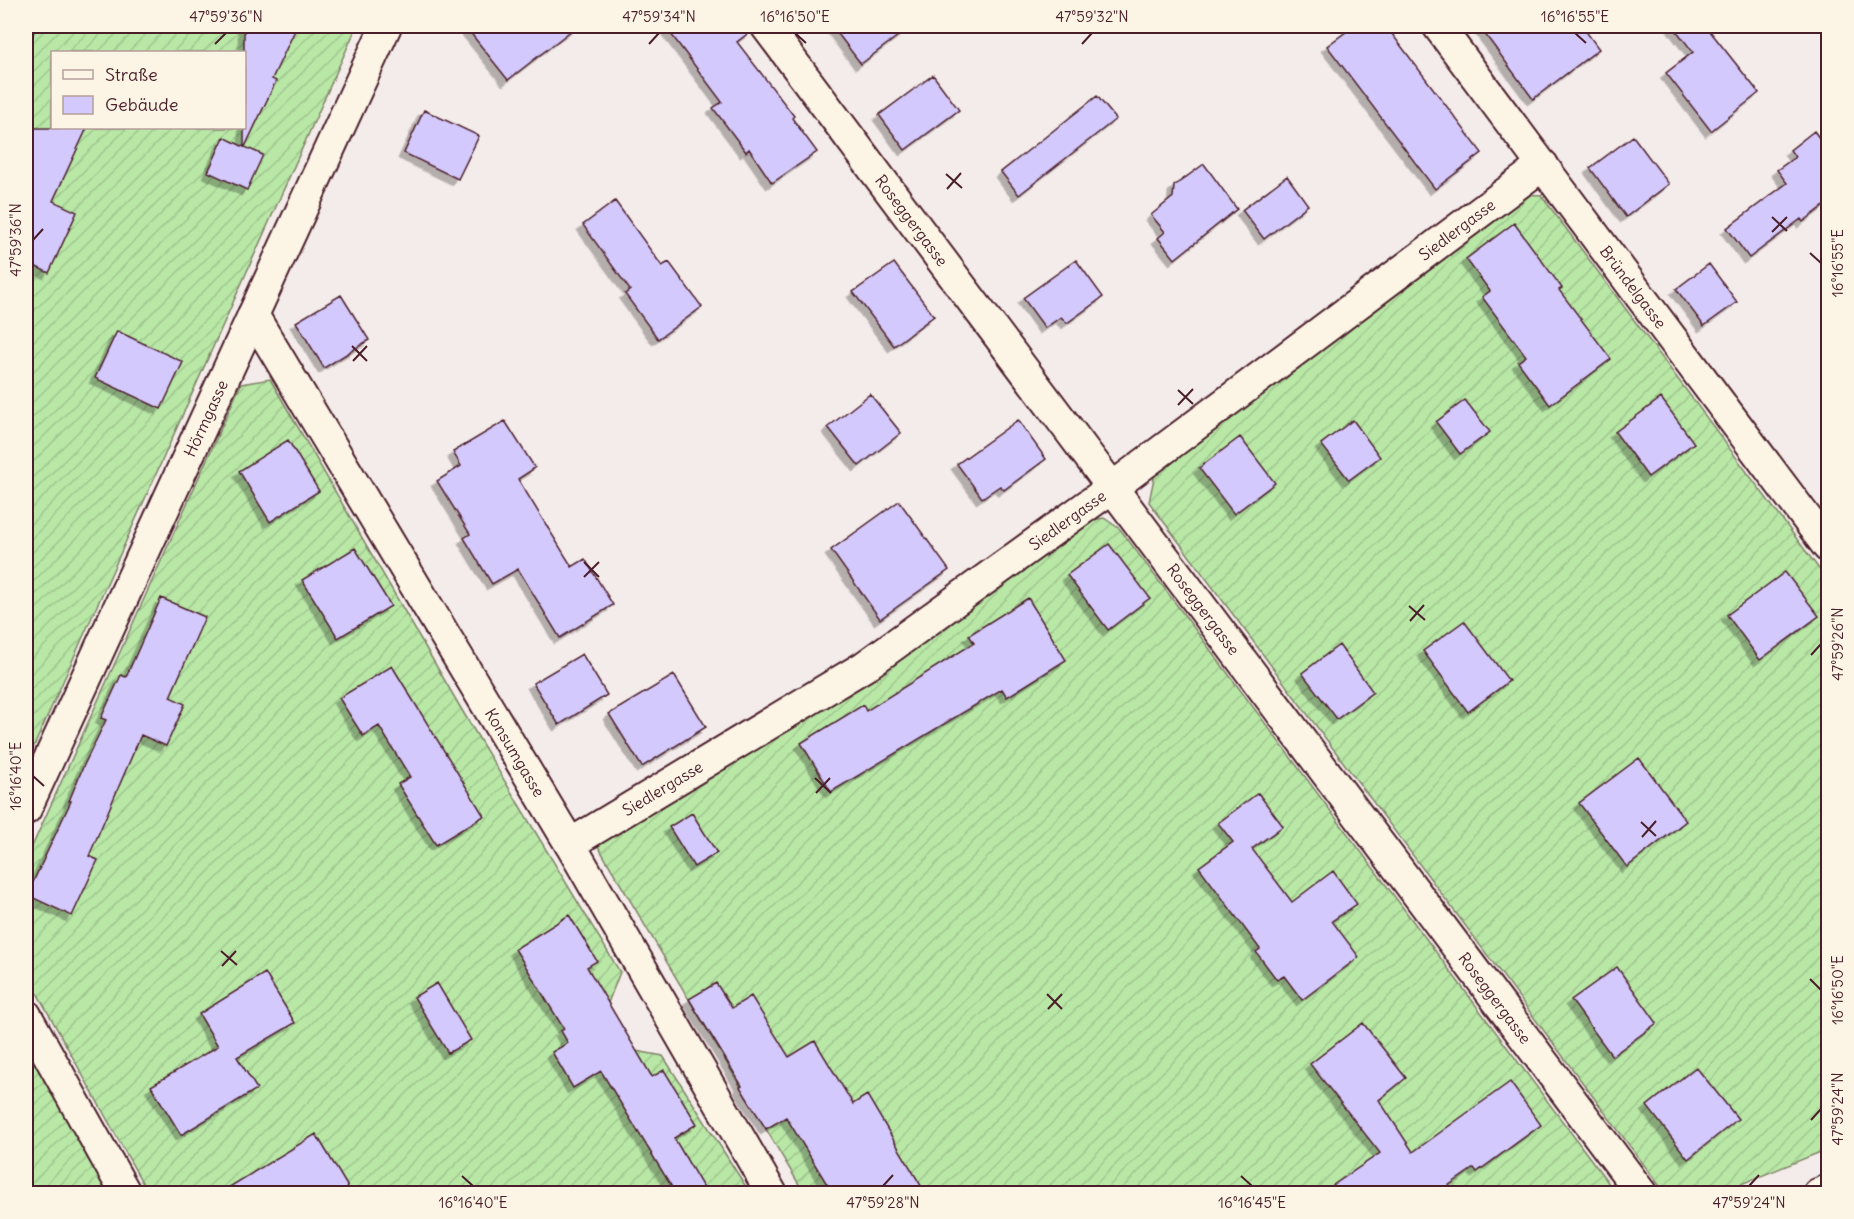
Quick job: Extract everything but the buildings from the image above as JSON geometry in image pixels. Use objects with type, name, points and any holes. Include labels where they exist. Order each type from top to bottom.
[{"type":"street","name":"Hörmgasse","points":[[26,809],[386,26]]},
{"type":"street","name":"Roseggergasse","points":[[766,26],[1642,1194]]},
{"type":"street","name":"Bründelgasse","points":[[1438,26],[1828,548]]},
{"type":"street","name":"Siedlergasse","points":[[570,844],[865,666],[1113,487],[1543,165]]},
{"type":"street","name":"Konsumgasse","points":[[253,315],[570,844],[772,1194]]},
{"type":"street","points":[[26,1015],[126,1194]]},
{"type":"street","points":[[1818,1194],[1828,1190]]},
{"type":"green space","points":[[37,26],[357,26],[26,764],[26,51]]},
{"type":"green space","points":[[1523,194],[1541,195],[1828,581],[1828,1149],[1719,1193],[1665,1193],[1149,502],[1156,468]]},
{"type":"green space","points":[[270,379],[463,712],[620,972],[608,1003],[636,1051],[663,1056],[750,1193],[148,1193],[26,973],[26,860],[241,384]]},
{"type":"green space","points":[[1104,518],[1120,529],[1616,1193],[804,1193],[596,843],[873,679],[1081,522]]},
{"type":"green space","points":[[26,1042],[109,1193],[26,1193]]}]
